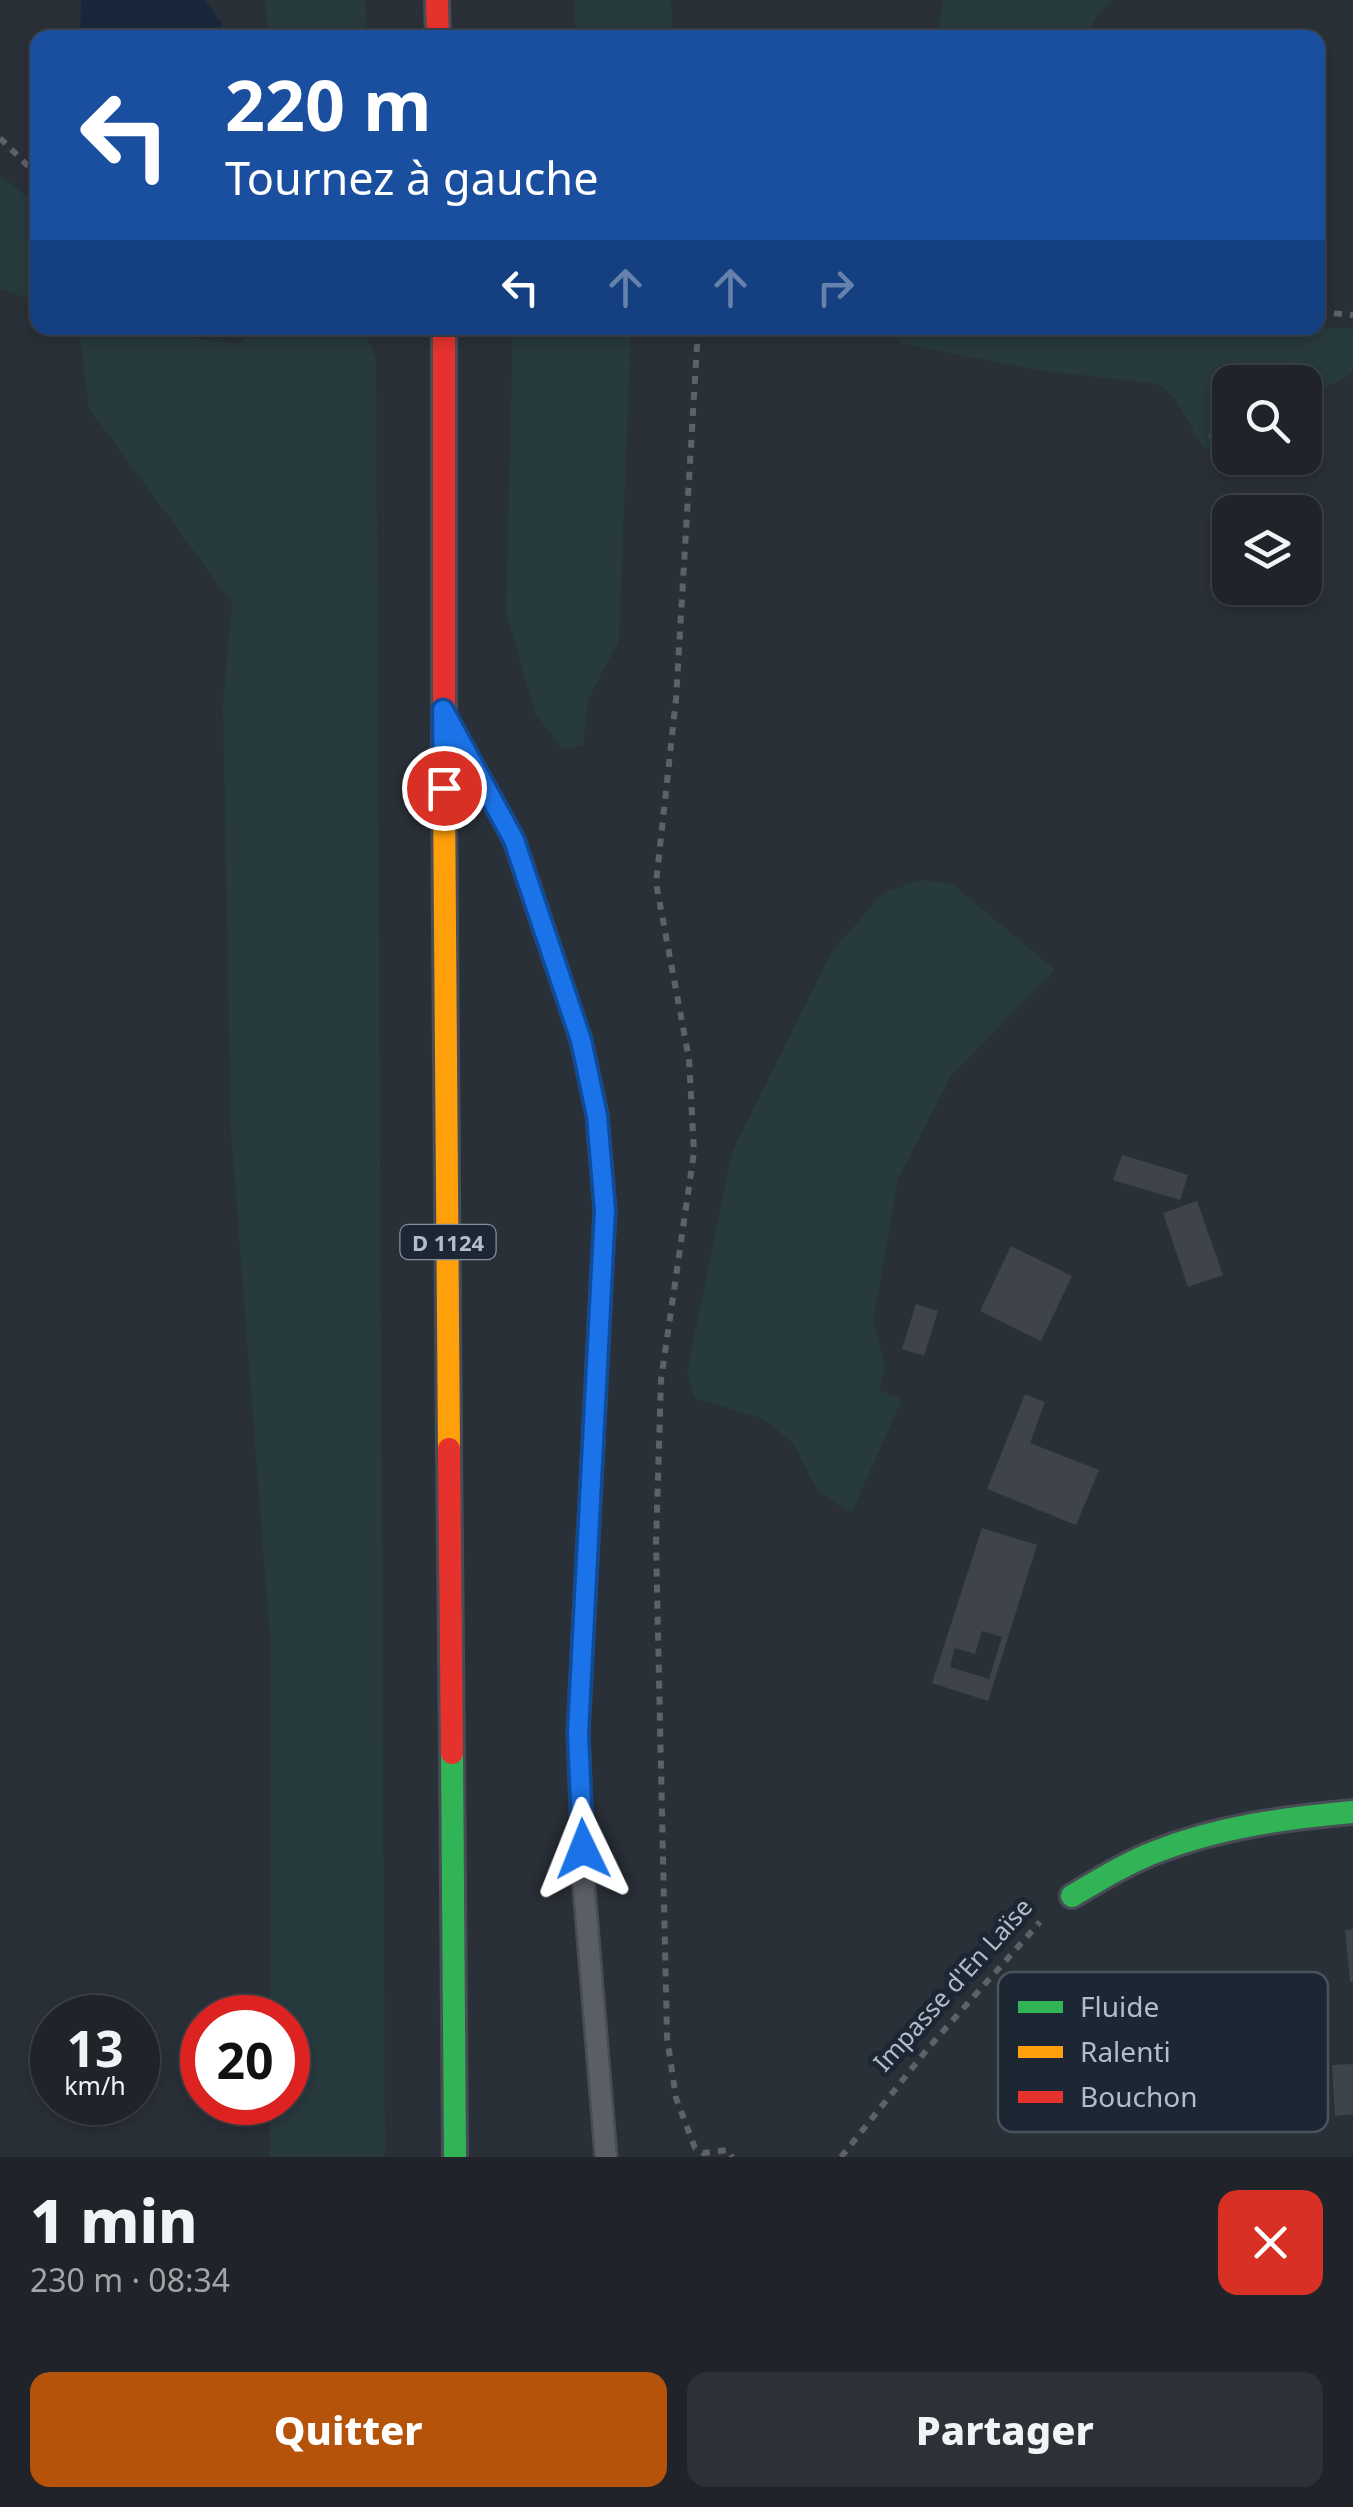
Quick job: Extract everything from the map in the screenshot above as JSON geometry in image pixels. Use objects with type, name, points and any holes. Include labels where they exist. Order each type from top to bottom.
[{"type":"main road","points":[[437,0],[438,30]]},
{"type":"main road","name":"D 1124","points":[[444,335],[443,710],[456,2157]]},
{"type":"main road","points":[[1072,1896],[1126,1865],[1181,1842],[1262,1822],[1353,1812]]},
{"type":"lane","points":[[443,710],[514,840],[581,1040],[597,1116],[605,1210],[578,1733],[584,1888],[606,2157]]},
{"type":"path","points":[[0,138],[30,168]]},
{"type":"path","points":[[1325,313],[1353,315]]},
{"type":"path","points":[[697,335],[676,699],[656,882],[689,1058],[694,1152],[661,1380],[656,1564],[667,2037],[676,2098],[695,2148],[703,2153],[728,2150],[732,2157]]},
{"type":"path","name":"Impasse d'En Laïse","points":[[841,2157],[965,2006],[1038,1924],[1072,1896]]},
{"type":"green space","points":[[265,0],[365,0],[367,30],[268,30]]},
{"type":"green space","points":[[575,0],[671,0],[673,30],[575,30]]},
{"type":"green space","points":[[944,0],[1111,0],[1089,30],[938,30]]},
{"type":"green space","points":[[0,176],[30,197],[30,299],[0,288]]},
{"type":"green space","points":[[1325,327],[1353,329],[1353,373],[1322,390],[1322,365],[1212,365],[1212,449],[1204,449],[1175,398],[1158,384],[1037,370],[903,344],[890,335],[1325,335]]},
{"type":"green space","points":[[77,335],[176,335],[238,344],[251,335],[367,335],[376,360],[385,2157],[270,2157],[270,2125],[310,2125],[310,1995],[270,1995],[271,1651],[231,1130],[223,704],[232,603],[89,408]]},
{"type":"green space","points":[[513,335],[631,335],[619,640],[588,700],[583,746],[562,750],[535,712],[506,612]]},
{"type":"green space","points":[[920,880],[952,884],[1055,970],[952,1074],[898,1179],[873,1321],[886,1368],[879,1390],[902,1399],[852,1512],[818,1492],[793,1443],[764,1419],[694,1398],[687,1372],[732,1152],[831,953],[882,894]]},
{"type":"water","points":[[81,0],[205,0],[221,23],[220,30],[80,30]]},
{"type":"building","points":[[1122,1155],[1188,1175],[1180,1200],[1113,1180]]},
{"type":"building","points":[[1197,1201],[1223,1275],[1188,1287],[1163,1213]]},
{"type":"building","points":[[1011,1246],[1072,1276],[1041,1341],[980,1311]]},
{"type":"building","points":[[916,1304],[938,1311],[924,1356],[902,1349]]},
{"type":"building","points":[[1025,1394],[1045,1402],[1030,1443],[1099,1470],[1076,1525],[987,1489]]},
{"type":"building","points":[[982,1528],[1037,1545],[988,1701],[932,1683]],"holes":[[[982,1631],[1002,1637],[989,1679],[950,1667],[955,1648],[975,1654]]]},
{"type":"building","points":[[1353,1929],[1353,1982],[1350,1982],[1345,1930]]},
{"type":"building","points":[[1353,2064],[1353,2114],[1335,2116],[1332,2065]]},
{"type":"traffic: fast","points":[[452,1753],[455,2157]]},
{"type":"traffic: fast","points":[[1072,1896],[1179,1843],[1278,1821],[1353,1812]]},
{"type":"traffic: slow","points":[[444,794],[449,1449]]},
{"type":"traffic: jam","points":[[437,0],[438,30]]},
{"type":"traffic: jam","points":[[444,335],[444,794]]},
{"type":"traffic: jam","points":[[449,1449],[452,1753]]},
{"type":"route","points":[[444,788],[443,710],[514,840],[581,1040],[597,1116],[605,1210],[578,1733],[583,1849]]}]
